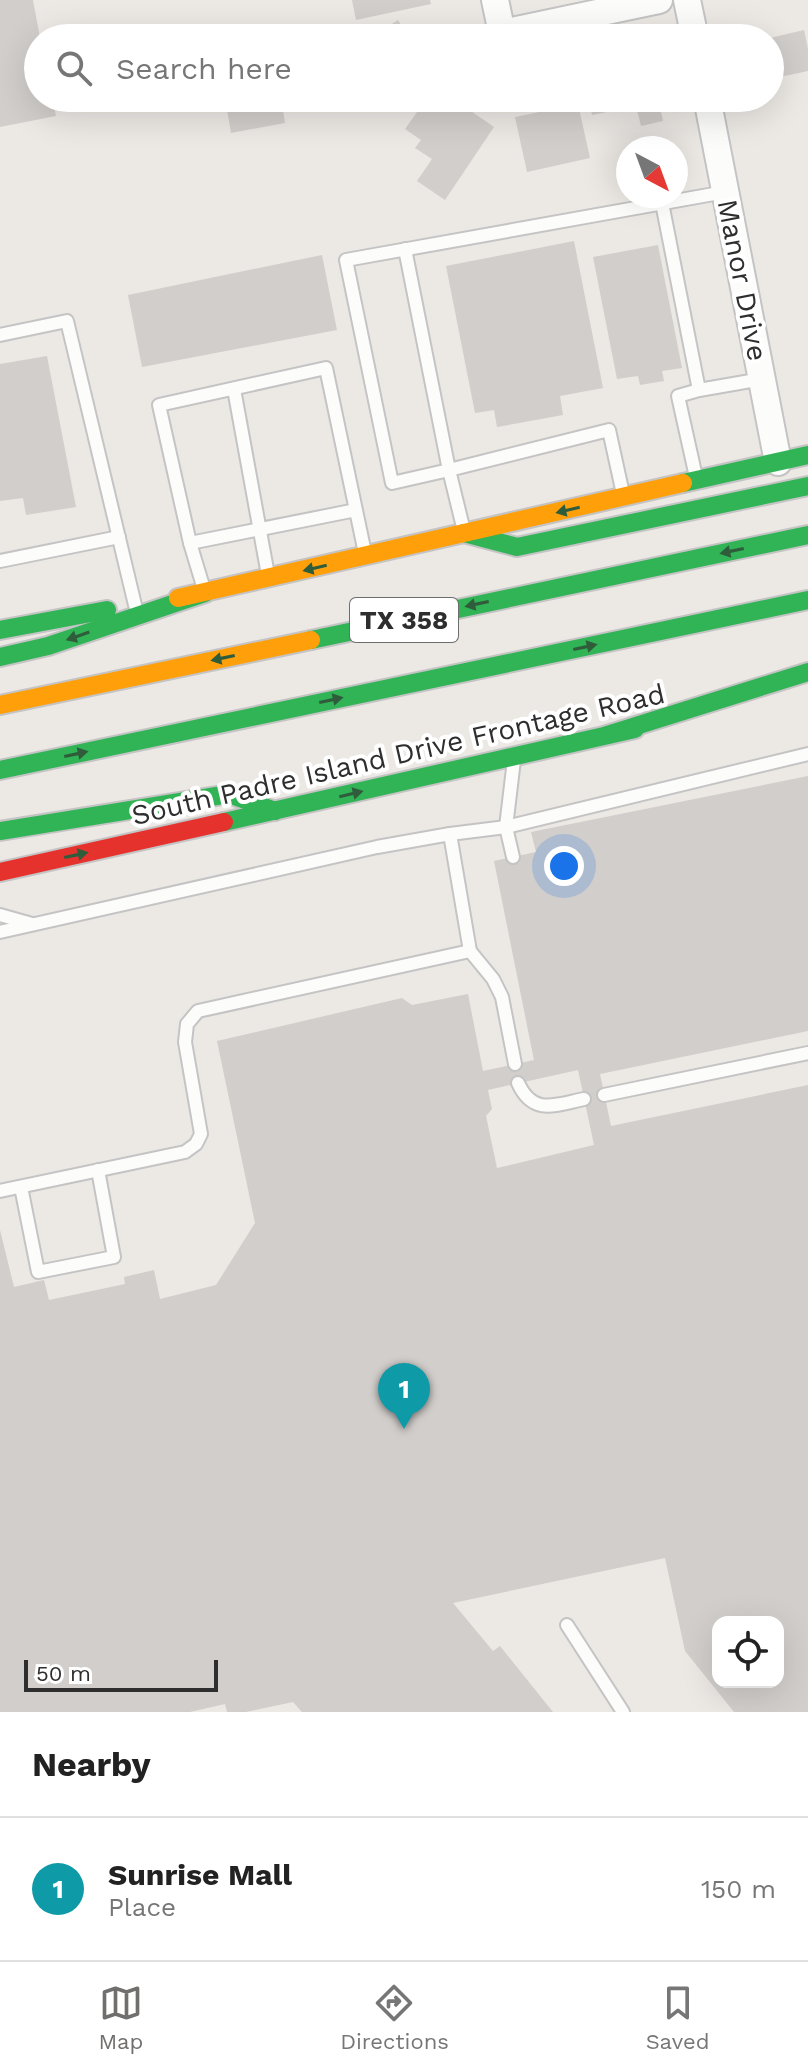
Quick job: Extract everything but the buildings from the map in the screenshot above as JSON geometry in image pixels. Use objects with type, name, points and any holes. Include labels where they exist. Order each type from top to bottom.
[{"type":"main road","points":[[0,630],[205,593],[808,455]]},
{"type":"main road","points":[[464,533],[517,547],[808,486]]},
{"type":"main road","name":"TX 358","points":[[0,705],[808,535]]},
{"type":"main road","points":[[0,657],[48,646],[205,593]]},
{"type":"main road","name":"TX 358","points":[[0,770],[808,600]]},
{"type":"main road","points":[[607,735],[808,672]]},
{"type":"main road","name":"South Padre Island Drive Frontage Road","points":[[0,872],[607,735],[793,697]]},
{"type":"main road","points":[[0,831],[229,794],[275,811]]},
{"type":"street","points":[[495,0],[500,24]]},
{"type":"street","points":[[545,24],[659,0]]},
{"type":"street","points":[[687,0],[692,24]]},
{"type":"street","name":"Manor Drive","points":[[710,112],[778,462]]},
{"type":"lane","points":[[688,198],[725,192]]},
{"type":"lane","points":[[623,497],[609,430],[392,483],[346,260],[634,208]]},
{"type":"lane","points":[[663,208],[699,390]]},
{"type":"lane","points":[[405,249],[464,533]]},
{"type":"lane","points":[[0,335],[67,321],[135,605]]},
{"type":"lane","points":[[205,593],[190,543],[159,405],[326,368],[365,556]]},
{"type":"lane","points":[[697,480],[678,396],[762,379]]},
{"type":"lane","points":[[234,389],[268,578]]},
{"type":"lane","points":[[190,543],[356,510]]},
{"type":"lane","points":[[0,561],[119,537]]},
{"type":"lane","points":[[0,932],[377,847],[506,827],[808,754]]},
{"type":"lane","points":[[513,857],[506,827],[514,757]]},
{"type":"lane","points":[[450,834],[470,951],[493,979],[502,997],[515,1064]]},
{"type":"lane","points":[[0,915],[34,924]]},
{"type":"lane","points":[[0,1191],[185,1152],[196,1144],[201,1134],[185,1042],[187,1024],[198,1011],[470,951]]},
{"type":"lane","points":[[604,1095],[808,1053]]},
{"type":"lane","points":[[518,1083],[525,1096],[536,1105],[553,1106],[584,1099]]},
{"type":"lane","points":[[21,1187],[38,1272],[114,1257],[98,1170]]},
{"type":"lane","points":[[567,1625],[623,1712]]},
{"type":"traffic: fast","points":[[683,483],[808,455]]},
{"type":"traffic: fast","points":[[464,533],[517,547],[808,486]]},
{"type":"traffic: fast","points":[[311,640],[808,535]]},
{"type":"traffic: fast","points":[[0,657],[48,646],[205,593]]},
{"type":"traffic: fast","points":[[0,770],[808,600]]},
{"type":"traffic: fast","points":[[0,630],[107,610]]},
{"type":"traffic: fast","points":[[607,735],[808,672]]},
{"type":"traffic: fast","points":[[224,822],[635,729]]},
{"type":"traffic: fast","points":[[0,831],[229,794],[275,811]]},
{"type":"traffic: slow","points":[[178,598],[683,483]]},
{"type":"traffic: slow","points":[[0,705],[311,640]]},
{"type":"traffic: jam","points":[[0,872],[224,822]]},
{"type":"place","name":"Sunrise Mall","points":[[404,1429]]}]
